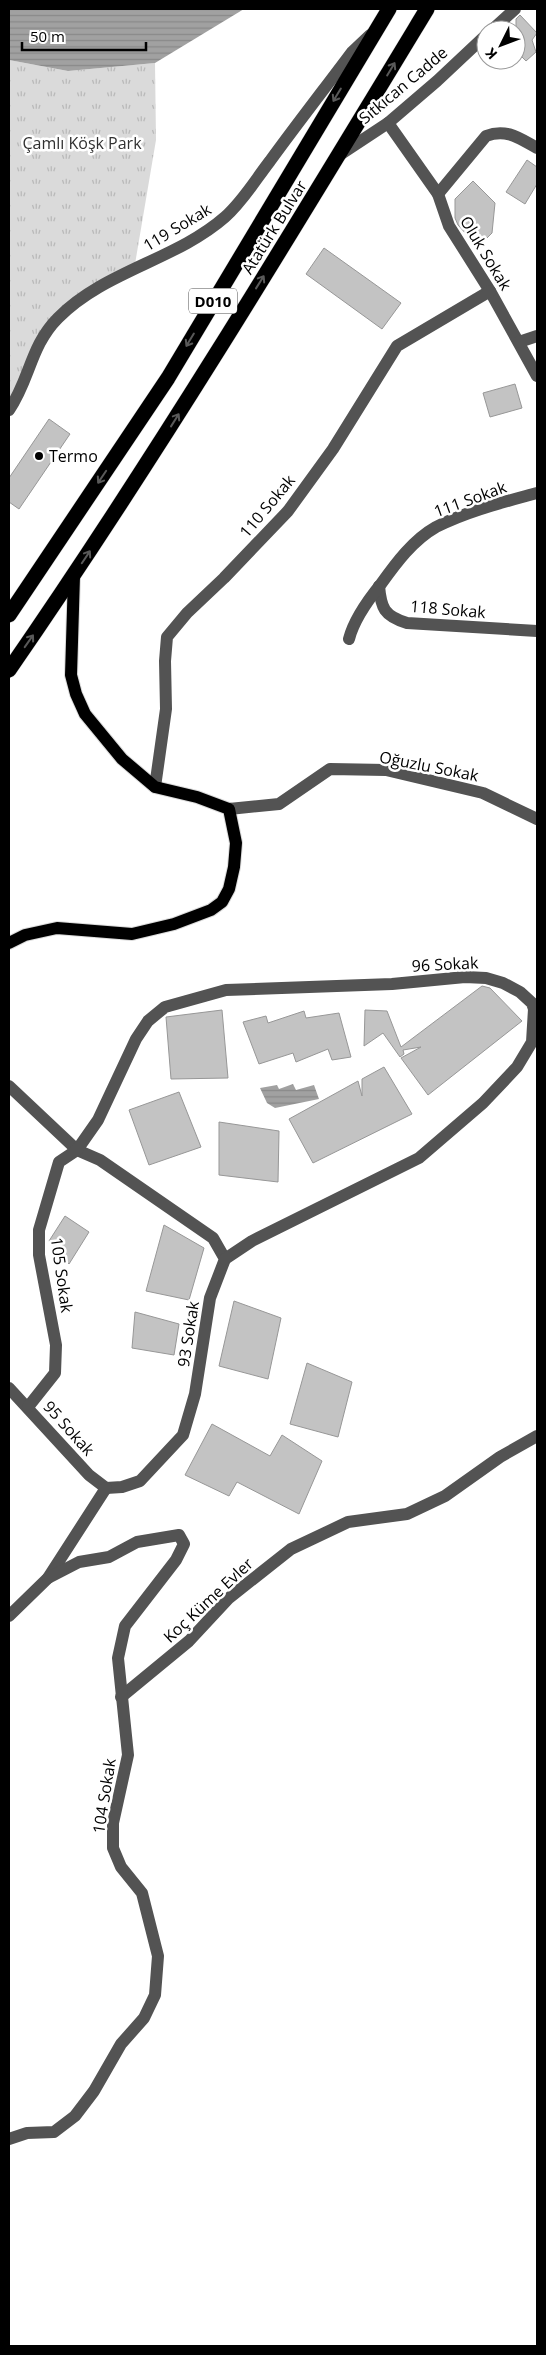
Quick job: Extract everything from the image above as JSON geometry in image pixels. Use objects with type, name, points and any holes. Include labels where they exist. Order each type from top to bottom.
[{"type":"highway","name":"Atatürk Bulvar","points":[[9,615],[168,378],[389,9]]},
{"type":"highway","name":"Atatürk Bulvar","points":[[9,670],[74,576],[178,415],[427,9]]},
{"type":"main road","points":[[9,943],[25,934],[57,928],[132,934],[174,924],[211,910],[222,902],[229,889],[234,867],[236,843],[228,808],[198,797],[155,787],[122,759],[86,714],[76,694],[71,675],[74,576]]},
{"type":"street","points":[[503,20],[515,9]]},
{"type":"street","name":"119 Sokak","points":[[9,410],[19,395],[37,345],[59,317],[94,289],[184,244],[226,216],[249,189],[352,52],[375,32]]},
{"type":"street","name":"Sıtkıcan Cadde","points":[[338,156],[388,123],[476,44]]},
{"type":"street","name":"Oluk Sokak","points":[[388,123],[438,194],[449,226],[490,291],[537,376]]},
{"type":"street","points":[[438,194],[486,136],[496,132],[510,133],[537,148]]},
{"type":"street","name":"110 Sokak","points":[[155,787],[166,709],[167,637],[187,613],[288,512],[333,449],[397,346],[490,291]]},
{"type":"street","points":[[519,342],[537,336]]},
{"type":"street","name":"111 Sokak","points":[[349,639],[352,626],[379,586],[395,563],[415,543],[436,527],[537,492]]},
{"type":"street","name":"118 Sokak","points":[[379,586],[381,606],[394,619],[407,623],[537,631]]},
{"type":"street","name":"Oğuzlu Sokak","points":[[228,808],[279,804],[330,769],[386,770],[483,793],[537,819]]},
{"type":"street","name":"96 Sokak","points":[[77,1150],[98,1120],[136,1039],[148,1021],[165,1007],[192,998],[226,990],[392,984],[465,977],[486,978],[511,987],[532,1003],[535,1014],[532,1042],[517,1067],[483,1103],[419,1158],[252,1241],[225,1259]]},
{"type":"street","points":[[9,1086],[77,1150],[100,1160],[213,1238],[225,1259]]},
{"type":"street","name":"105 Sokak","points":[[28,1407],[42,1392],[55,1373],[56,1345],[39,1255],[39,1230],[60,1162],[77,1150]]},
{"type":"street","name":"93 Sokak","points":[[106,1488],[122,1487],[140,1481],[183,1435],[195,1394],[210,1298],[225,1259]]},
{"type":"street","name":"95 Sokak","points":[[9,1388],[89,1475],[106,1488]]},
{"type":"street","name":"Koç Küme Evler","points":[[121,1697],[189,1641],[229,1598],[292,1549],[348,1522],[407,1514],[445,1496],[500,1456],[537,1436]]},
{"type":"street","points":[[9,1616],[48,1578],[106,1488]]},
{"type":"street","name":"104 Sokak","points":[[9,2139],[27,2133],[54,2132],[75,2116],[94,2091],[122,2044],[144,2018],[155,1995],[158,1956],[145,1902],[142,1893],[122,1867],[113,1848],[113,1823],[128,1755],[118,1658],[125,1626],[176,1560],[184,1544],[179,1535],[137,1542],[110,1557],[80,1562],[48,1578]]},
{"type":"green space","name":"Çamlı Köşk Park","points":[[9,60],[68,71],[155,63],[156,140],[134,270],[59,317],[9,410]]},
{"type":"shaded area","points":[[9,9],[244,9],[155,63],[68,71],[9,60]]},
{"type":"shaded area","points":[[293,1084],[296,1090],[314,1085],[319,1099],[275,1108],[267,1103],[260,1088],[277,1085],[279,1089]]},
{"type":"building","points":[[520,15],[525,20],[516,20]]},
{"type":"building","points":[[526,21],[537,33],[532,40],[536,52],[526,61]]},
{"type":"building","points":[[527,160],[537,167],[537,184],[525,204],[506,192]]},
{"type":"building","points":[[473,181],[495,203],[492,233],[478,247],[458,225],[455,218],[455,199]]},
{"type":"building","points":[[324,248],[401,303],[382,329],[306,274]]},
{"type":"building","points":[[515,384],[522,408],[490,417],[483,393]]},
{"type":"building","points":[[49,419],[70,434],[19,509],[9,502],[9,478]]},
{"type":"building","points":[[482,986],[490,988],[522,1021],[428,1095],[401,1058],[421,1047],[403,1050],[404,1054],[400,1057],[383,1033],[364,1046],[365,1010],[387,1011],[401,1047]]},
{"type":"building","points":[[222,1010],[228,1078],[171,1079],[166,1017]]},
{"type":"building","points":[[304,1011],[306,1018],[339,1013],[351,1057],[332,1060],[328,1049],[296,1062],[293,1053],[259,1064],[243,1022],[266,1016],[268,1023]]},
{"type":"building","points":[[384,1067],[412,1114],[313,1163],[289,1119],[358,1081],[362,1096],[362,1079]]},
{"type":"building","points":[[179,1092],[201,1147],[149,1165],[129,1110]]},
{"type":"building","points":[[219,1122],[279,1131],[278,1182],[219,1175]]},
{"type":"building","points":[[65,1216],[89,1232],[69,1264],[49,1241]]},
{"type":"building","points":[[164,1225],[204,1248],[189,1300],[146,1291]]},
{"type":"building","points":[[234,1301],[281,1318],[268,1379],[219,1366]]},
{"type":"building","points":[[135,1312],[179,1324],[174,1355],[132,1348]]},
{"type":"building","points":[[307,1363],[352,1382],[338,1437],[290,1424]]},
{"type":"building","points":[[212,1424],[270,1456],[282,1435],[322,1461],[299,1514],[237,1482],[229,1496],[185,1475]]},
{"type":"place","name":"Termo","points":[[39,456]]}]
